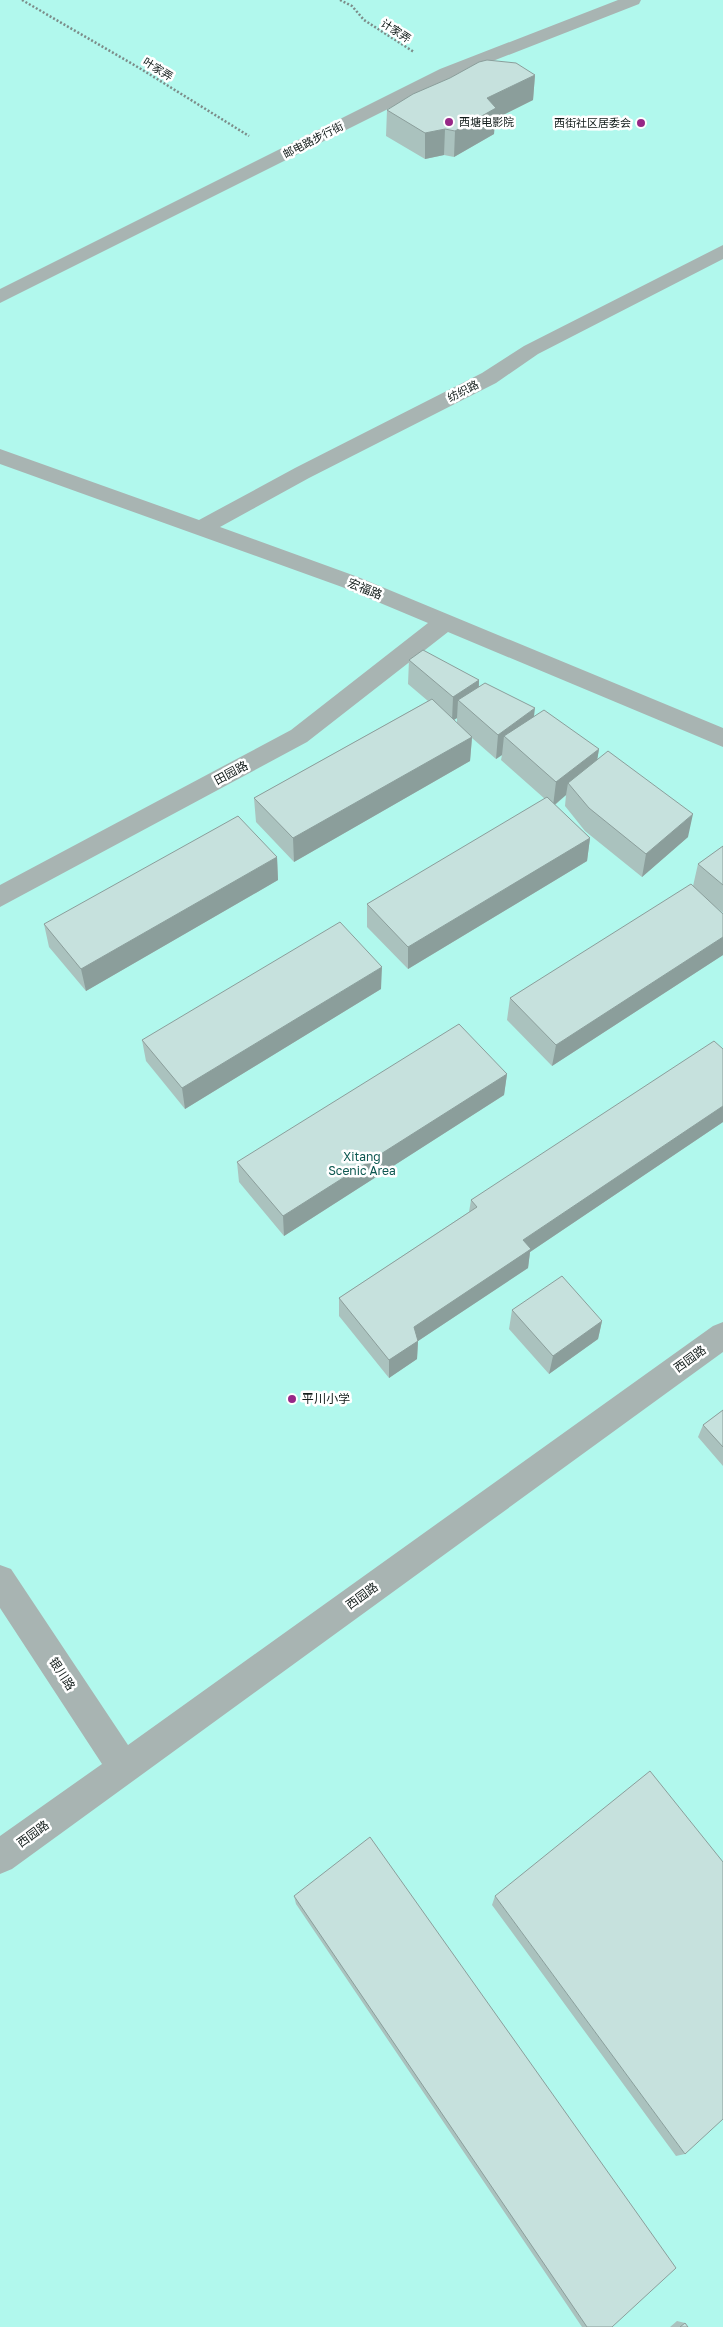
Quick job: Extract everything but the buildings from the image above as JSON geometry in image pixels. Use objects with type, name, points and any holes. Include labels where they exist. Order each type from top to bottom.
[{"type":"street","name":"邮电路步行街","points":[[0,297],[446,73],[633,0]]},
{"type":"street","name":"纺织路","points":[[201,528],[302,472],[489,378],[531,350],[723,251]]},
{"type":"street","name":"宏福路","points":[[0,456],[350,582],[723,738]]},
{"type":"street","name":"田园路","points":[[0,897],[299,736],[445,622]]},
{"type":"street","name":"西园路","points":[[0,1858],[723,1335]]},
{"type":"street","name":"银川路","points":[[0,1580],[124,1768]]},
{"type":"path","name":"叶家弄","points":[[22,0],[141,69],[234,128],[285,154]]},
{"type":"path","name":"计家弄","points":[[340,0],[352,6],[364,20],[446,73]]},
{"type":"green space","name":"Xitang Scenic Area","points":[[0,0],[723,0],[723,2327],[0,2327]]},
{"type":"place","name":"西塘电影院","points":[[449,122]]},
{"type":"place","name":"西街社区居委会","points":[[641,123]]},
{"type":"place","name":"平川小学","points":[[292,1399]]}]
